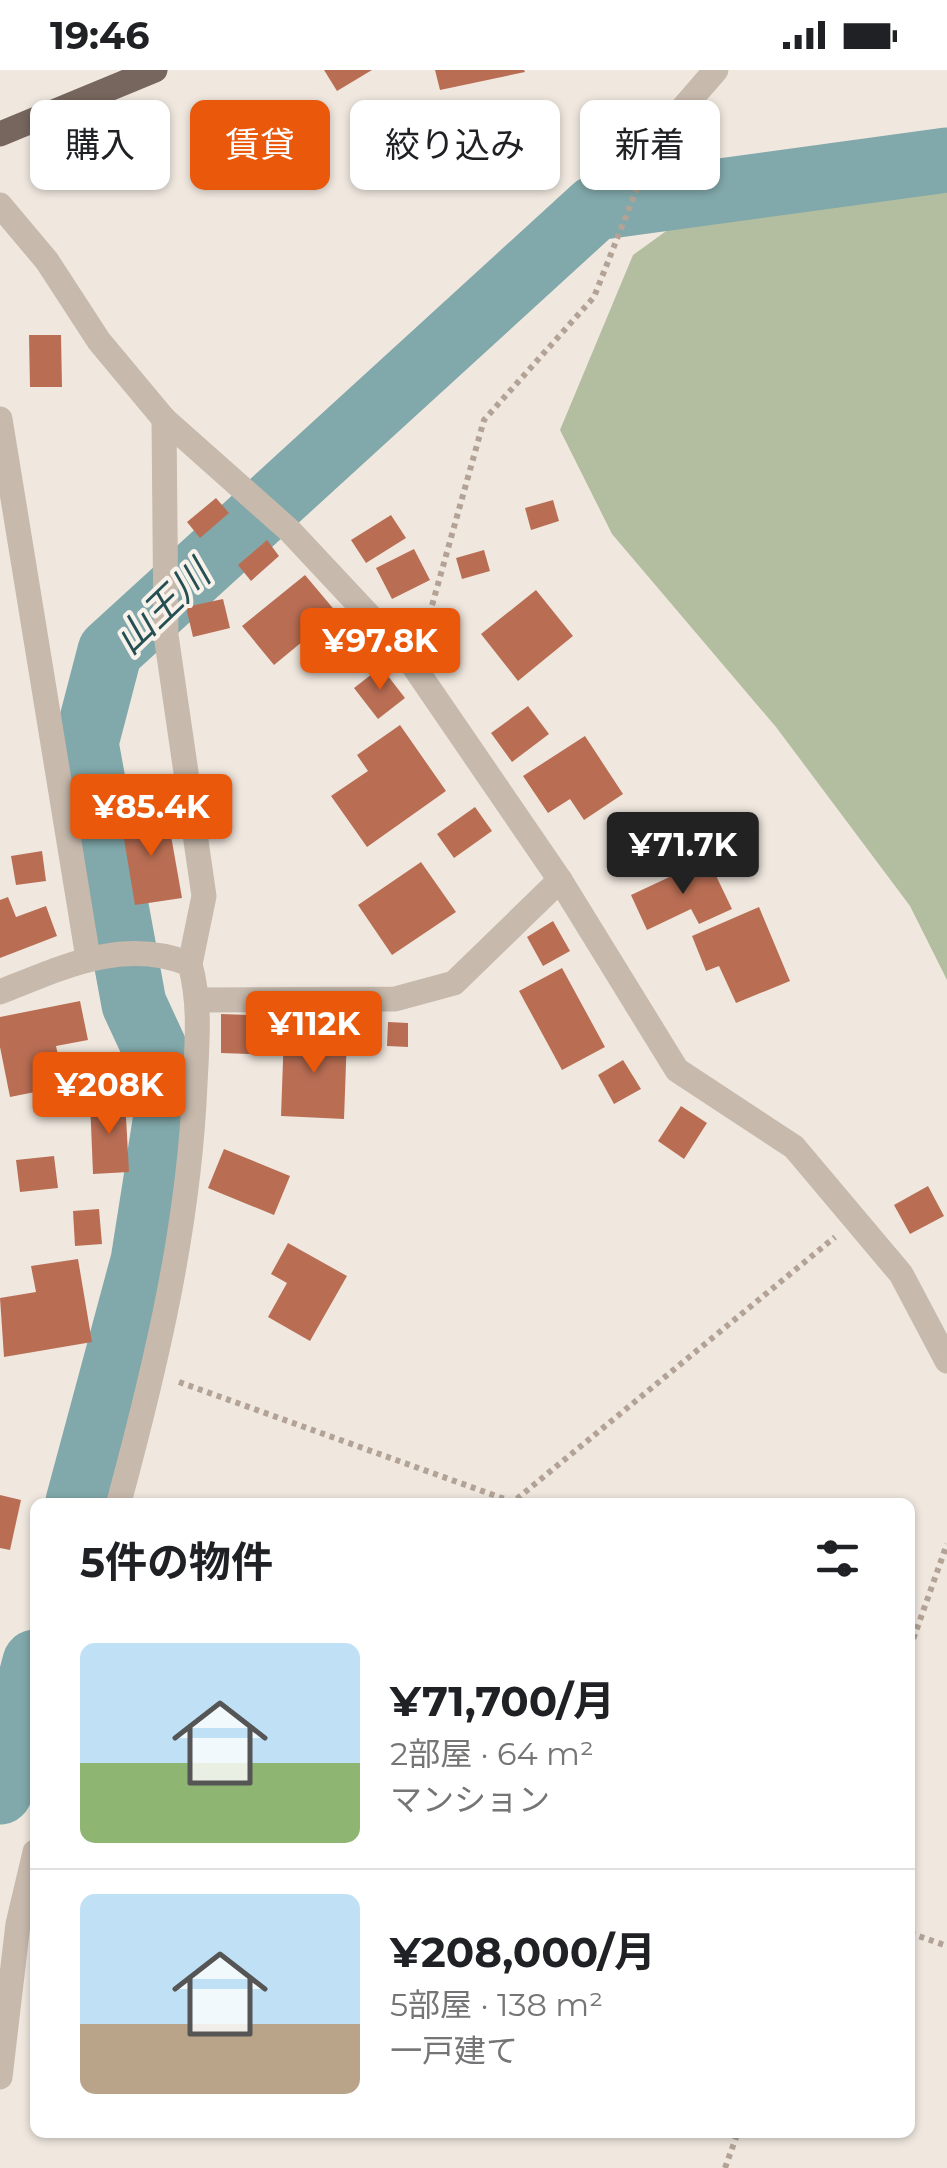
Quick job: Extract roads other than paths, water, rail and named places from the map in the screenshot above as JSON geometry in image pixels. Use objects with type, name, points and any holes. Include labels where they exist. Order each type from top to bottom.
[{"type":"main road","points":[[0,134],[155,70]]},
{"type":"street","points":[[690,100],[716,70]]},
{"type":"street","points":[[0,204],[47,261],[100,340],[164,418],[290,531],[406,656],[560,880],[678,1070],[794,1148],[901,1274],[947,1361]]},
{"type":"street","points":[[0,418],[90,958]]},
{"type":"street","points":[[121,1498],[154,1373],[192,1174],[199,1000],[190,964],[204,896],[166,635],[164,418]]},
{"type":"street","points":[[199,1000],[394,1000],[454,983],[560,880]]},
{"type":"street","points":[[0,992],[90,958],[161,952],[190,964]]},
{"type":"street","points":[[0,2077],[18,1924],[30,1873]]},
{"type":"waterway","name":"山王川","points":[[79,1498],[143,1261],[171,1084],[134,1004],[86,743],[110,651],[595,208],[947,160]]},
{"type":"waterway","name":"山王川","points":[[0,1792],[30,1681]]}]
